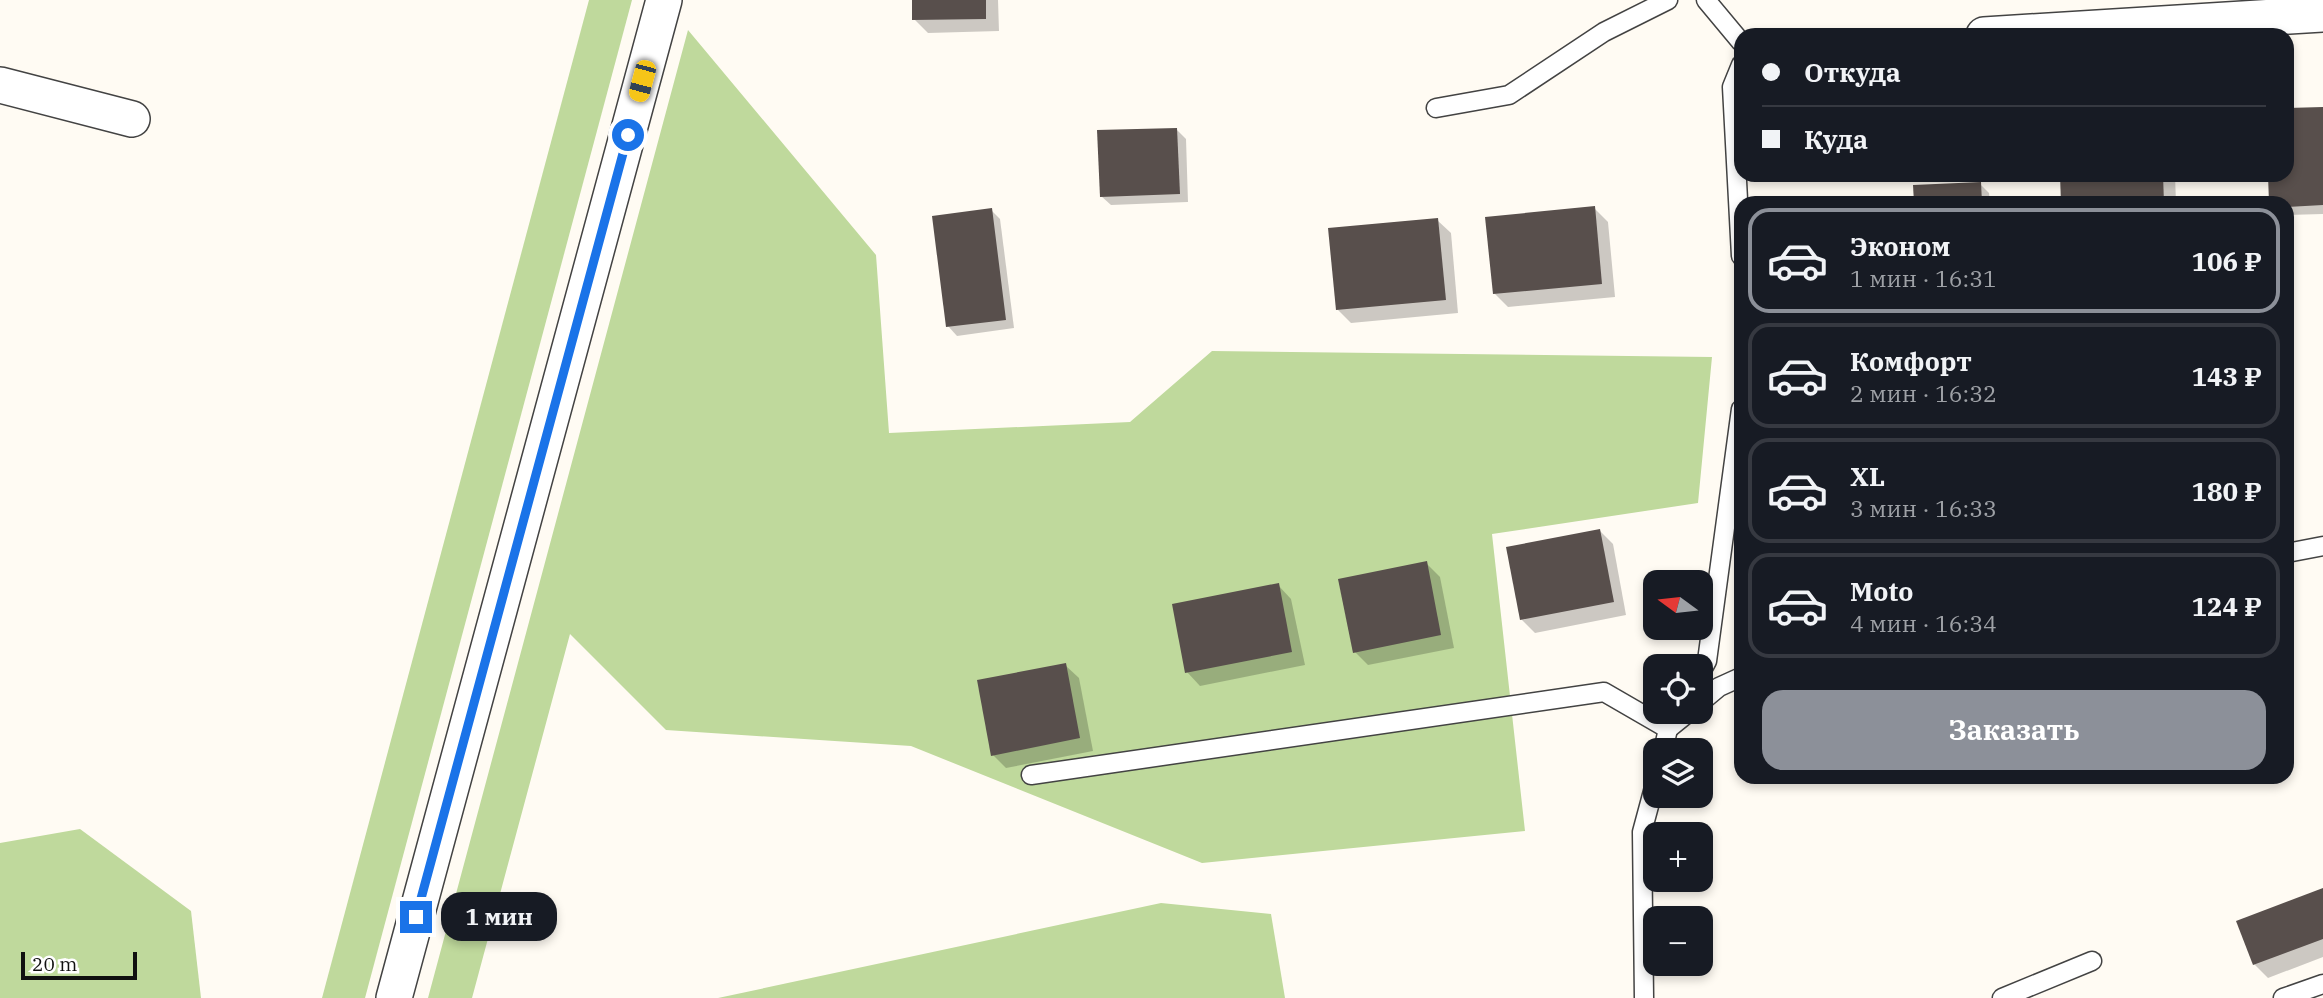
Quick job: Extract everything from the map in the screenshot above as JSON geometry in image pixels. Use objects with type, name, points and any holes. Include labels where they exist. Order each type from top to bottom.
[{"type":"street","points":[[394,998],[664,0]]},
{"type":"street","points":[[2097,28],[2323,14]]},
{"type":"street","points":[[0,85],[132,119]]},
{"type":"lane","points":[[1436,108],[1509,95],[1604,32],[1668,0]]},
{"type":"lane","points":[[1706,0],[1734,34]]},
{"type":"lane","points":[[1734,82],[1734,125]]},
{"type":"lane","points":[[1708,654],[1734,461]]},
{"type":"lane","points":[[2294,552],[2323,546]]},
{"type":"lane","points":[[1713,691],[1734,680]]},
{"type":"lane","points":[[1031,775],[1604,692],[1668,729]]},
{"type":"lane","points":[[1666,738],[1671,724]]},
{"type":"lane","points":[[1668,729],[1674,724]]},
{"type":"lane","points":[[1644,998],[1642,832],[1648,808]]},
{"type":"lane","points":[[2002,998],[2092,961]]},
{"type":"lane","points":[[2283,998],[2323,984]]},
{"type":"green space","points":[[589,0],[632,0],[365,998],[322,998]]},
{"type":"green space","points":[[688,30],[876,255],[889,433],[1130,422],[1212,351],[1712,357],[1698,503],[1492,534],[1525,831],[1202,863],[911,746],[666,730],[570,634],[472,998],[428,998]]},
{"type":"green space","points":[[80,829],[191,911],[201,998],[0,998],[0,843]]},
{"type":"green space","points":[[1161,903],[1271,914],[1285,998],[718,998]]},
{"type":"building","points":[[912,0],[986,0],[986,19],[912,20]]},
{"type":"building","points":[[2323,107],[2323,205],[2294,207],[2294,196],[2269,196],[2268,182],[2294,182],[2294,108]]},
{"type":"building","points":[[1177,128],[1180,194],[1100,197],[1097,130]]},
{"type":"building","points":[[1981,182],[1982,196],[1914,196],[1913,185]]},
{"type":"building","points":[[2060,182],[2163,182],[2164,196],[2061,196]]},
{"type":"building","points":[[1595,206],[1602,284],[1493,294],[1485,217]]},
{"type":"building","points":[[992,208],[1006,320],[946,327],[932,216]]},
{"type":"building","points":[[1438,218],[1446,300],[1336,310],[1328,228]]},
{"type":"building","points":[[1600,529],[1614,602],[1520,620],[1506,547]]},
{"type":"building","points":[[1427,561],[1441,635],[1353,653],[1338,579]]},
{"type":"building","points":[[1279,583],[1292,652],[1185,673],[1172,604]]},
{"type":"building","points":[[1066,663],[1080,738],[991,756],[977,680]]},
{"type":"building","points":[[2323,888],[2323,939],[2253,965],[2236,921]]},
{"type":"route","points":[[416,917],[628,135]]}]
